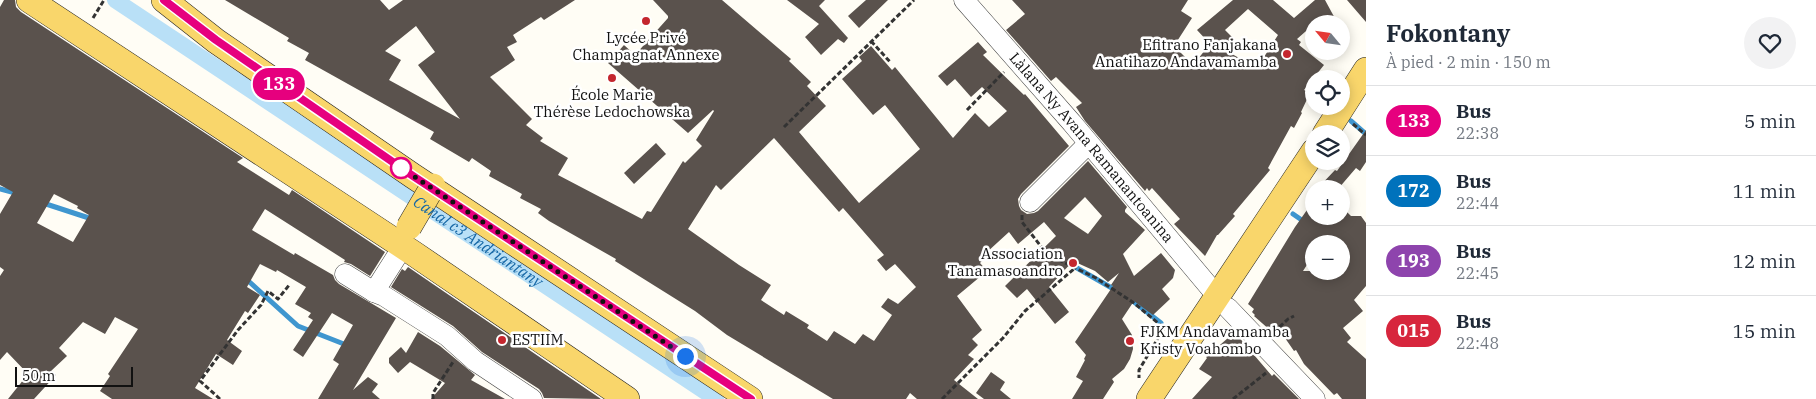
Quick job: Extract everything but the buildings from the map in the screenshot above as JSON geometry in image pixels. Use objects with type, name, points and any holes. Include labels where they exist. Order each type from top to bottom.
[{"type":"main road","points":[[29,0],[413,253],[627,399]]},
{"type":"main road","points":[[164,0],[216,40],[750,399]]},
{"type":"main road","points":[[1331,125],[1366,70]]},
{"type":"main road","points":[[1349,125],[1366,99]]},
{"type":"main road","points":[[1168,399],[1222,302],[1305,166]]},
{"type":"main road","points":[[1145,389],[1222,302],[1318,170]]},
{"type":"main road","points":[[413,253],[409,227],[441,193]]},
{"type":"street","name":"Làlana Ny Avana Ramanantoanina","points":[[964,0],[1072,123],[1222,302],[1316,399]]},
{"type":"street","points":[[1030,202],[1084,148]]},
{"type":"street","points":[[374,292],[402,248],[413,253]]},
{"type":"street","points":[[345,274],[440,331],[475,361],[528,398]]},
{"type":"path","points":[[97,11],[104,0]]},
{"type":"path","points":[[784,127],[914,0]]},
{"type":"path","points":[[871,41],[891,63]]},
{"type":"path","points":[[967,110],[1010,66]]},
{"type":"path","points":[[1030,202],[1022,213],[1022,222],[1043,249],[1096,278],[1134,303],[1164,328],[1139,370],[1145,389]]},
{"type":"path","points":[[942,399],[1003,338],[1025,311],[1075,268]]},
{"type":"path","points":[[220,399],[200,381],[238,330],[261,305],[268,291],[278,299],[290,284]]},
{"type":"path","points":[[1270,336],[1282,324],[1294,316]]},
{"type":"path","points":[[433,399],[433,393],[462,348]]},
{"type":"path","points":[[1234,399],[1268,372]]},
{"type":"waterway","name":"Canal c3 Andriantany","points":[[115,0],[716,399]]},
{"type":"waterway","points":[[1351,121],[1366,134]]},
{"type":"waterway","points":[[0,189],[19,194]]},
{"type":"waterway","points":[[43,203],[92,219]]},
{"type":"waterway","points":[[1293,214],[1305,222]]},
{"type":"waterway","points":[[1070,264],[1117,291]]},
{"type":"waterway","points":[[245,278],[298,326],[349,346]]},
{"type":"waterway","points":[[1129,298],[1161,323]]},
{"type":"bus line","name":"133","points":[[164,0],[216,40],[413,176],[751,399]]},
{"type":"place","name":"Lycée Privé Champagnat Annexe","points":[[646,21]]},
{"type":"place","name":"Efitrano Fanjakana Anatihazo Andavamamba","points":[[1287,54]]},
{"type":"place","name":"École Marie Thérèse Ledochowska","points":[[612,78]]},
{"type":"place","name":"Association Tanamasoandro","points":[[1073,263]]},
{"type":"place","name":"ESTIIM","points":[[502,340]]},
{"type":"place","name":"FJKM Andavamamba Kristy Voahombo","points":[[1130,341]]},
{"type":"route","points":[[401,168],[397,165],[685,356]]}]
